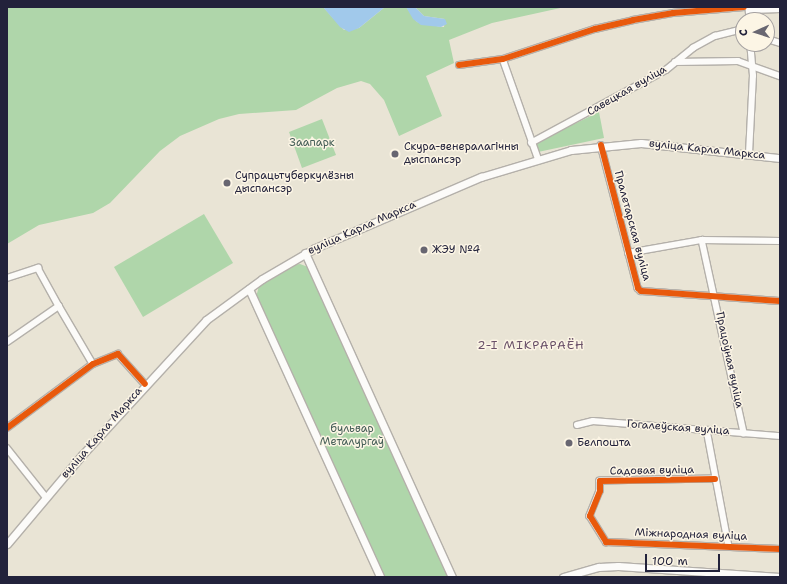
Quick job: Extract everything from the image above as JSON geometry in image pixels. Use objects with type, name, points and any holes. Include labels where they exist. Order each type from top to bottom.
[{"type":"main road","name":"вуліца Карла Маркса","points":[[7,544],[145,384],[206,320],[249,289],[305,253],[481,177],[538,158],[601,145],[641,143],[670,144],[780,158]]},
{"type":"main road","points":[[305,253],[452,577]]},
{"type":"main road","points":[[249,289],[380,577]]},
{"type":"main road","points":[[563,577],[599,567],[618,566],[780,577]]},
{"type":"street","points":[[459,65],[503,59],[595,28],[673,13],[747,8],[780,9]]},
{"type":"street","name":"Савецкая вуліца","points":[[531,143],[666,70],[693,48],[715,36],[735,31]]},
{"type":"street","points":[[749,154],[750,52]]},
{"type":"street","points":[[503,59],[531,143],[538,158]]},
{"type":"street","points":[[675,62],[738,61],[751,68],[780,76]]},
{"type":"street","name":"Пралетарская вуліца","points":[[601,145],[636,285],[641,290],[780,301]]},
{"type":"street","points":[[628,253],[702,240],[780,241]]},
{"type":"street","name":"Працоўная вуліца","points":[[702,240],[716,296],[744,433]]},
{"type":"street","points":[[7,278],[38,268],[93,364]]},
{"type":"street","points":[[7,342],[59,306]]},
{"type":"street","points":[[7,428],[93,364],[118,354],[145,384]]},
{"type":"street","name":"Гогалеўская вуліца","points":[[577,425],[593,421],[780,436]]},
{"type":"street","points":[[707,430],[729,546]]},
{"type":"street","points":[[7,448],[46,497]]},
{"type":"street","name":"Садовая вуліца","points":[[602,540],[590,516],[600,491],[600,481],[716,479]]},
{"type":"street","name":"Міжнародная вуліца","points":[[602,540],[606,542],[780,549]]},
{"type":"green space","points":[[7,7],[323,7],[344,30],[359,28],[385,7],[406,7],[417,22],[444,27],[445,19],[424,16],[415,7],[565,7],[492,23],[449,40],[454,63],[426,76],[442,116],[399,136],[384,100],[370,84],[361,81],[337,88],[296,110],[239,114],[219,119],[180,136],[160,151],[110,203],[93,213],[39,225],[7,244]]},
{"type":"green space","points":[[599,112],[604,138],[538,152],[535,143]]},
{"type":"green space","name":"Заапарк","points":[[322,119],[336,155],[302,168],[289,132]]},
{"type":"green space","points":[[204,214],[233,263],[143,317],[114,267]]},
{"type":"green space","name":"бульвар Металургаў","points":[[300,264],[308,267],[448,577],[384,577],[256,297],[259,286],[292,265]]},
{"type":"water","points":[[323,7],[385,7],[359,28],[349,32],[340,27]]},
{"type":"water","points":[[406,7],[415,7],[424,16],[445,19],[447,24],[441,27],[421,25],[413,19]]},
{"type":"cycle path","points":[[459,65],[503,59],[595,29],[633,20],[673,13],[744,7]]},
{"type":"cycle path","points":[[601,145],[638,288],[641,291],[780,301]]},
{"type":"cycle path","points":[[7,428],[93,364],[118,354],[145,384]]},
{"type":"cycle path","points":[[715,479],[600,481],[600,491],[590,516],[606,542],[780,549]]},
{"type":"place","name":"Скура-венералагічны дыспансэр","points":[[395,154]]},
{"type":"place","name":"Супрацьтуберкулёзны дыспансэр","points":[[227,183]]},
{"type":"place","name":"ЖЭУ №4","points":[[424,250]]},
{"type":"place","name":"Белпошта","points":[[569,443]]},
{"type":"district","name":"2-І МІКРАРАЁН","points":[[531,346]]}]
